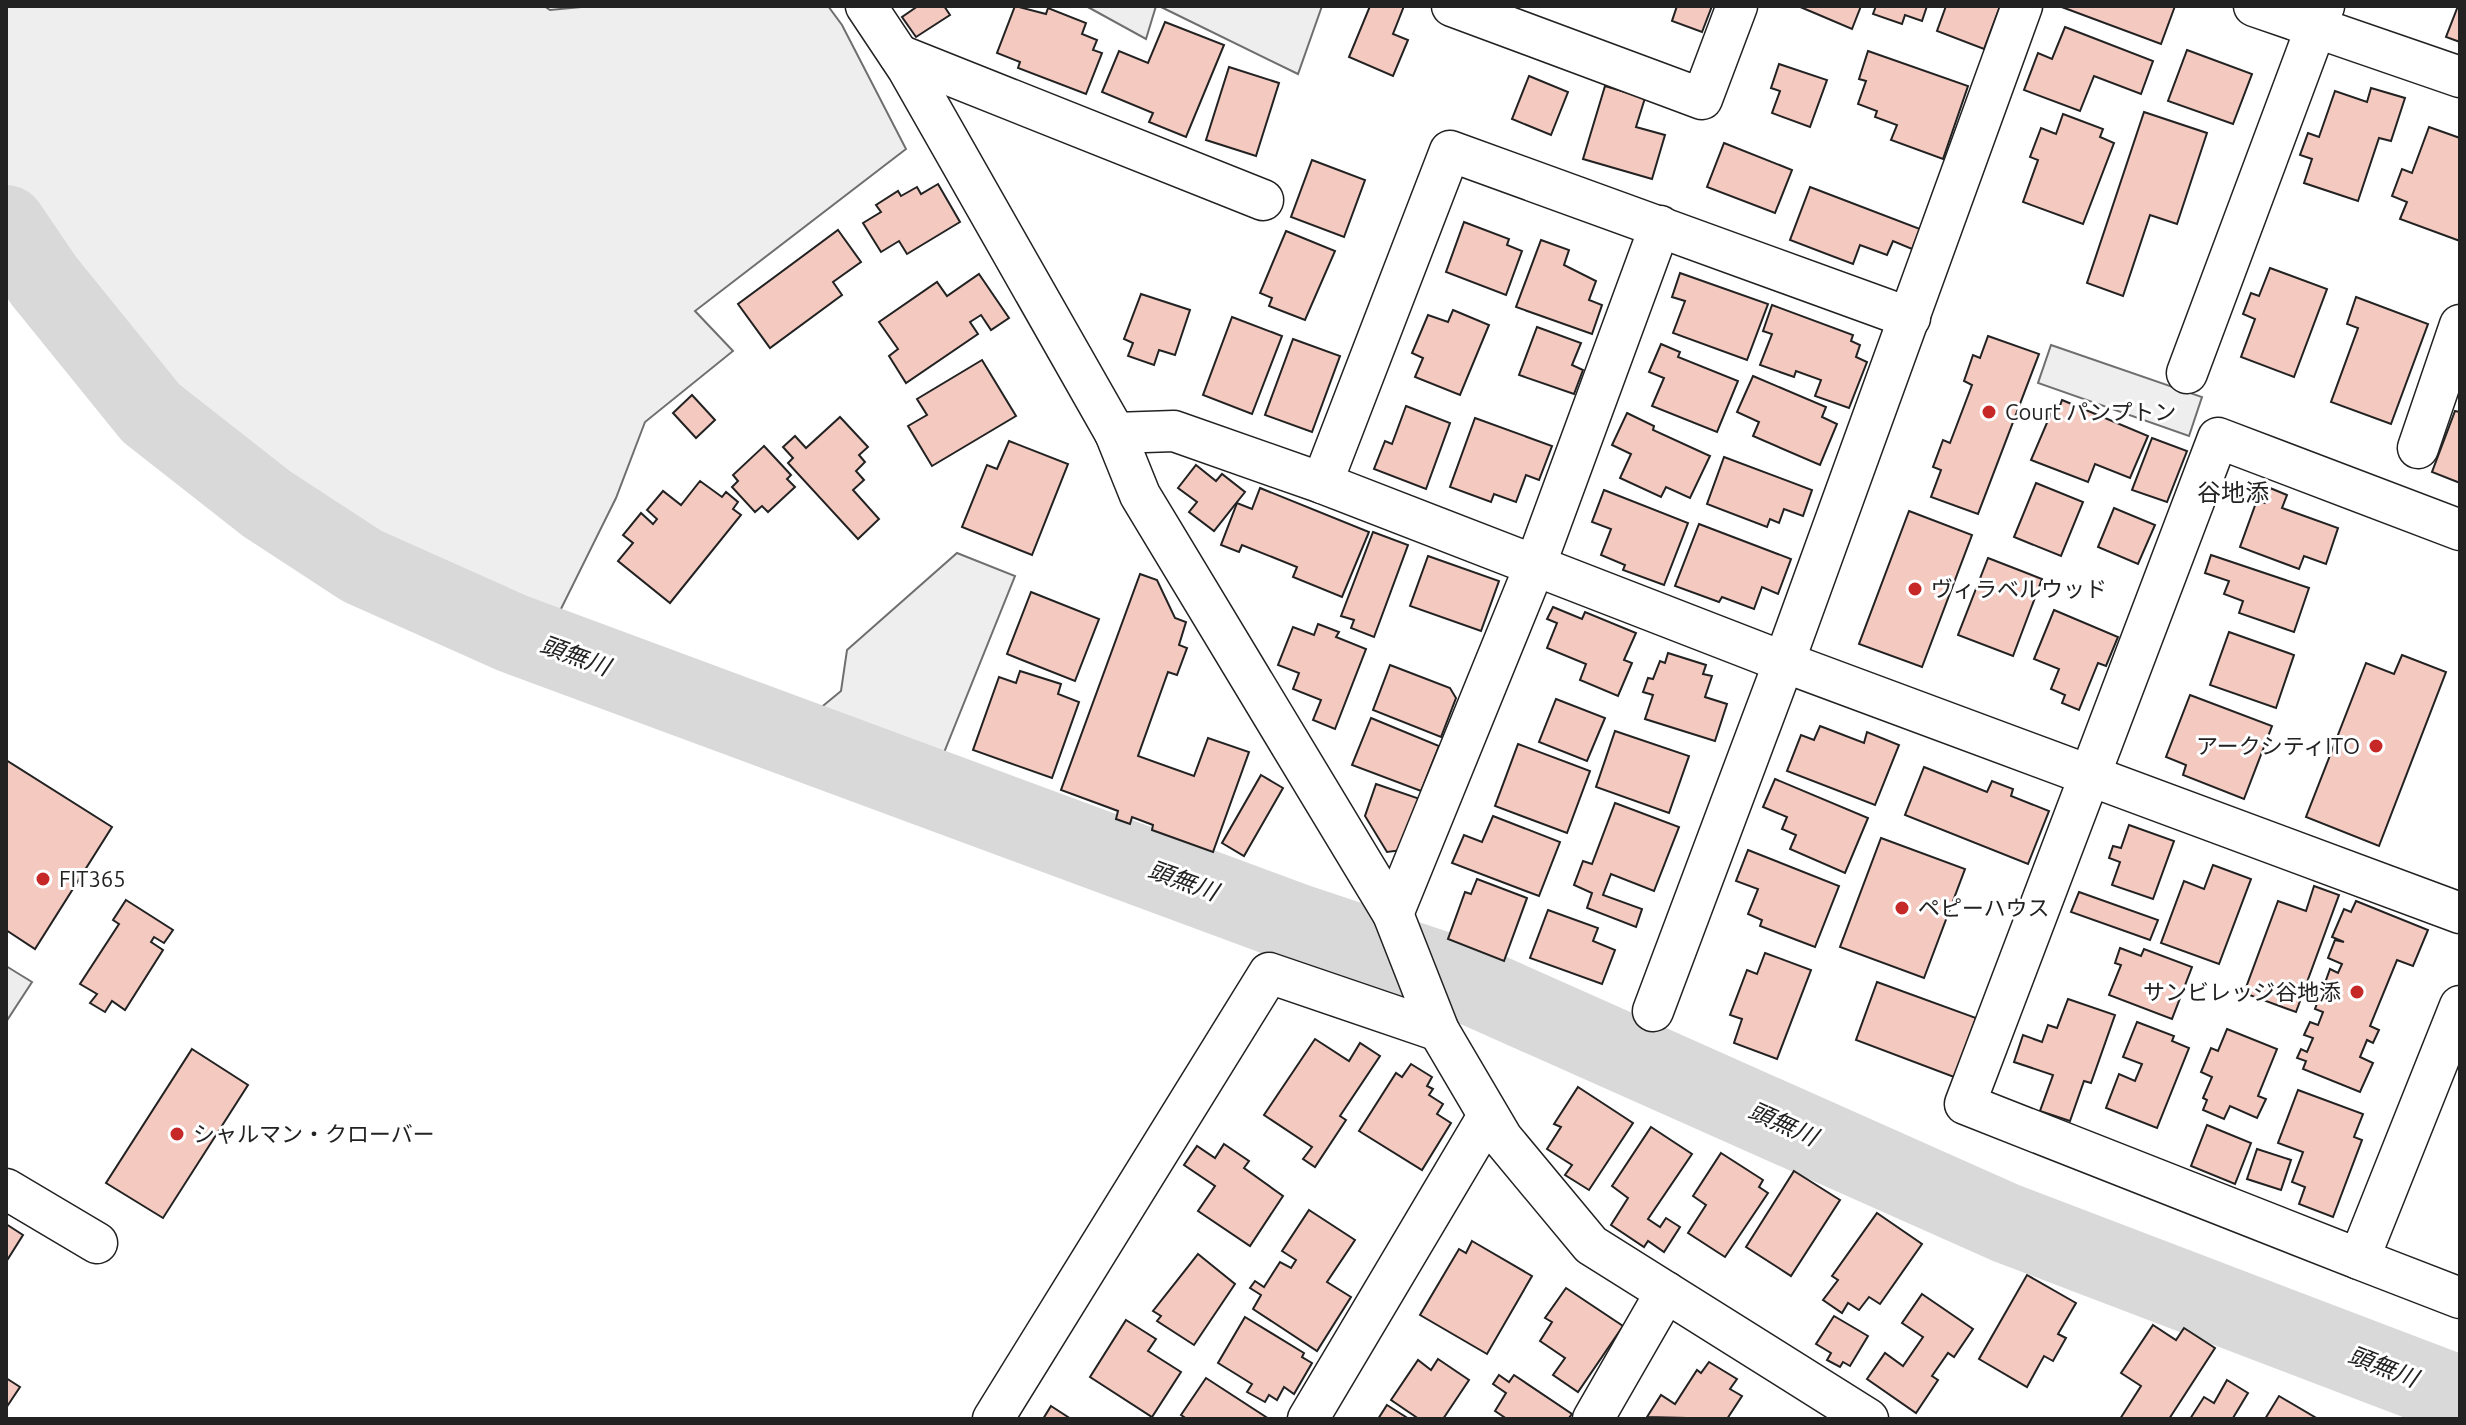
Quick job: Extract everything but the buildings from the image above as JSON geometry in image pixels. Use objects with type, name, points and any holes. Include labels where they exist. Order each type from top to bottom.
[{"type":"street","points":[[866,6],[899,55],[1115,433],[1140,495],[1393,914],[1439,1031],[1502,1138],[1591,1245],[1868,1419]]},
{"type":"street","points":[[1452,6],[1702,99],[1737,6]]},
{"type":"street","points":[[1653,1011],[1784,662],[2022,6]]},
{"type":"street","points":[[2254,6],[2320,17],[2460,77]]},
{"type":"street","points":[[2187,373],[2320,17]]},
{"type":"street","points":[[899,55],[1263,200]]},
{"type":"street","points":[[1322,483],[1450,151],[1910,318]]},
{"type":"street","points":[[1393,914],[1536,563],[1660,226]]},
{"type":"street","points":[[2418,448],[2460,325]]},
{"type":"street","points":[[1115,433],[1174,431],[1322,483],[1536,563],[1784,662],[2460,913]]},
{"type":"street","points":[[2460,530],[2218,438],[1965,1104],[2460,1298]]},
{"type":"street","points":[[993,1419],[1269,973],[1439,1031]]},
{"type":"street","points":[[2359,1259],[2460,1006]]},
{"type":"street","points":[[1308,1419],[1488,1116]]},
{"type":"street","points":[[6,1189],[97,1243]]},
{"type":"street","points":[[1593,1419],[1666,1292]]},
{"type":"shaded area","points":[[6,6],[544,6],[550,10],[592,6],[828,6],[842,25],[906,149],[695,311],[733,351],[645,422],[616,498],[554,623],[399,563],[309,499],[110,333],[26,228],[6,195]]},
{"type":"shaded area","points":[[1086,6],[1156,6],[1146,39]]},
{"type":"shaded area","points":[[1159,6],[1322,6],[1298,74]]},
{"type":"shaded area","points":[[2051,345],[2202,397],[2189,436],[2038,383]]},
{"type":"shaded area","points":[[957,553],[1015,576],[941,760],[807,719],[841,691],[847,650]]},
{"type":"shaded area","points":[[6,966],[32,982],[6,1022]]},
{"type":"waterway","name":"頭無川","points":[[6,225],[44,281],[151,413],[267,504],[362,566],[512,633],[1298,924],[1442,972],[2006,1223],[2460,1396]]},
{"type":"place","name":"Court パンプトン","points":[[1989,412]]},
{"type":"place","name":"ヴィラベルウッド","points":[[1915,589]]},
{"type":"place","name":"アークシティITO","points":[[2376,746]]},
{"type":"place","name":"FIT365","points":[[43,879]]},
{"type":"place","name":"ペピーハウス","points":[[1902,908]]},
{"type":"place","name":"サンビレッジ谷地添","points":[[2357,992]]},
{"type":"place","name":"シャルマン・クローバー","points":[[177,1134]]},
{"type":"district","name":"谷地添","points":[[2233,493]]}]
